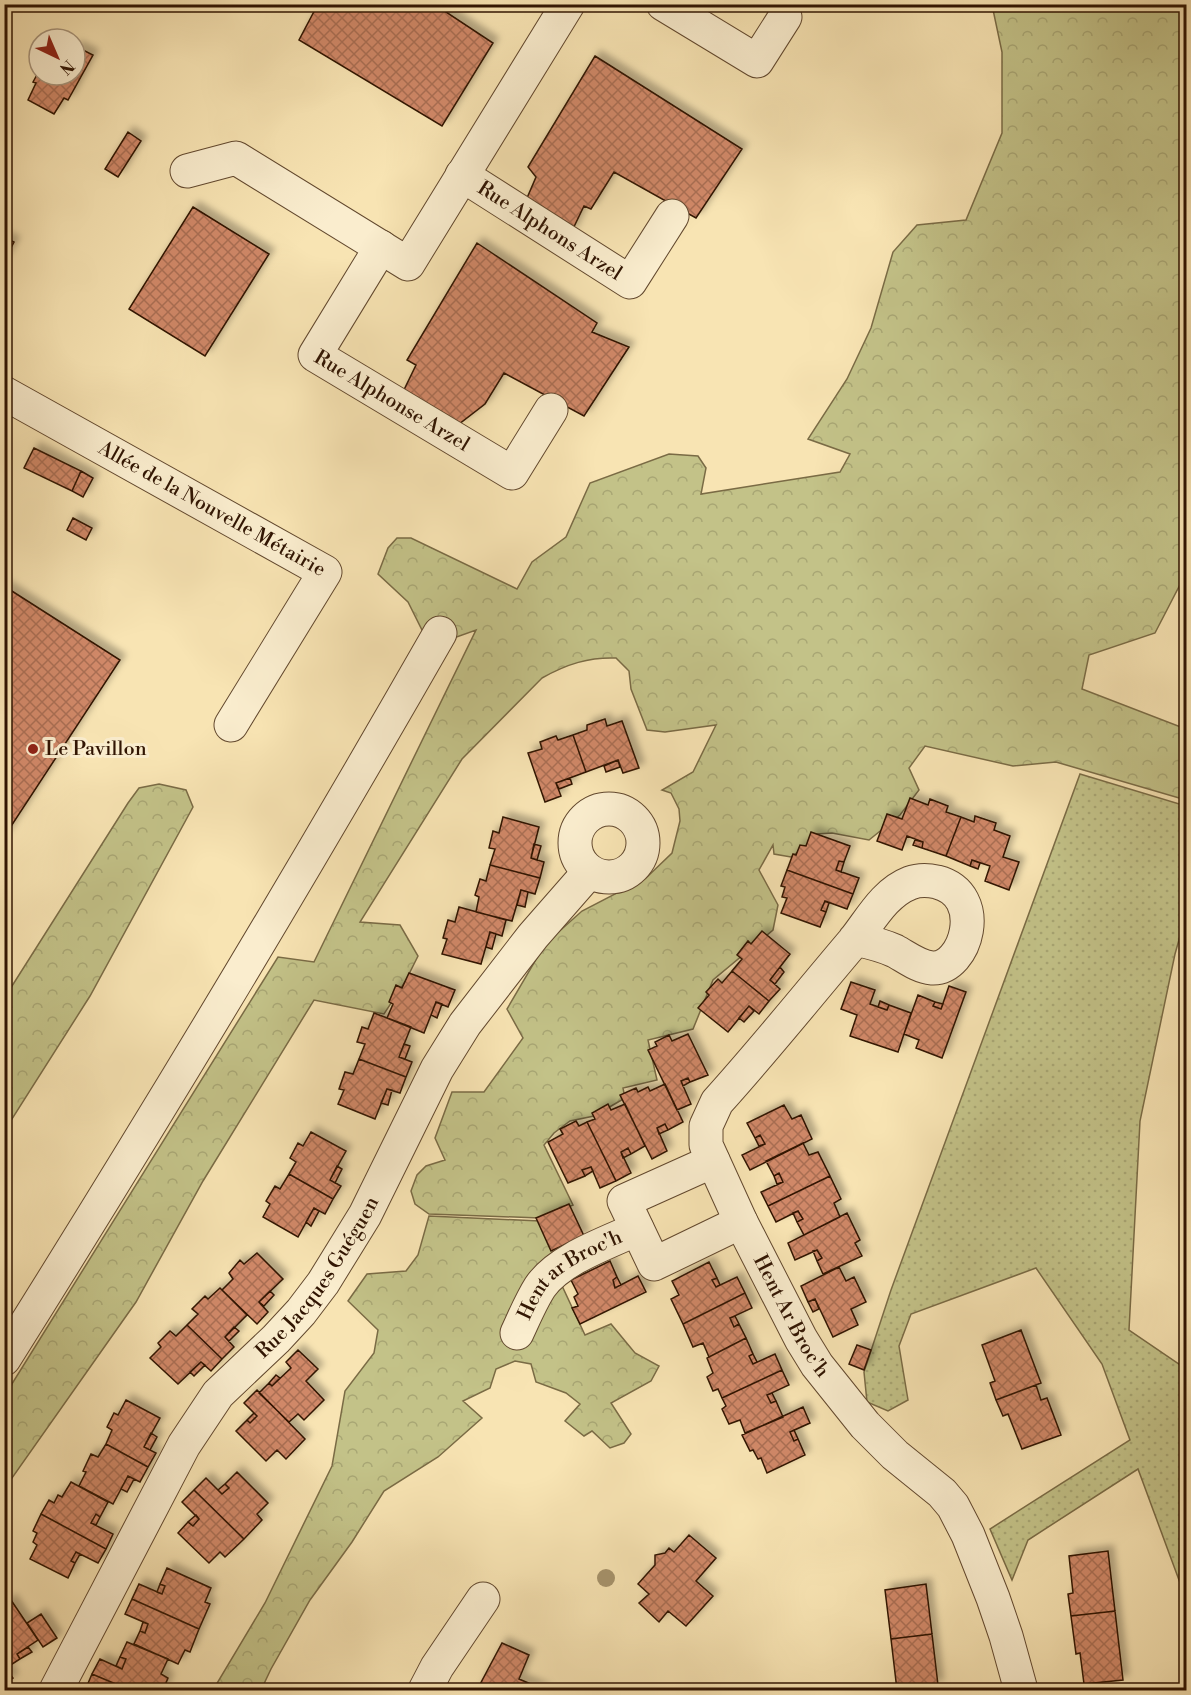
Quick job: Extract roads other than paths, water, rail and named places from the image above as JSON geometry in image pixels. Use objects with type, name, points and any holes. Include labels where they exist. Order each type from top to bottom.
[{"type":"street","points":[[663,4],[757,62],[785,17]]},
{"type":"street","points":[[187,171],[236,158],[408,264],[462,175],[556,9]]},
{"type":"street","name":"Rue Alphons Arzel","points":[[462,175],[630,282],[672,216]]},
{"type":"street","name":"Rue Alphonse Arzel","points":[[381,247],[315,355],[512,473],[551,410]]},
{"type":"street","name":"Allée de la Nouvelle Métairie","points":[[4,393],[325,572],[231,725]]},
{"type":"street","points":[[4,1359],[88,1226],[330,827],[440,633]]},
{"type":"street","name":"Rue Jacques Guéguen","points":[[56,1690],[195,1428],[218,1394],[276,1339],[323,1283],[356,1231],[437,1069],[465,1024],[533,936],[589,872]]},
{"type":"street","name":"Hent Ar Broc'h","points":[[855,939],[717,1102],[708,1120],[706,1145],[741,1222],[801,1339],[817,1365],[878,1439],[942,1493],[953,1506],[968,1535],[993,1598],[1021,1690]]},
{"type":"street","name":"Hent ar Broc'h","points":[[713,1161],[624,1201],[654,1264],[741,1222]]},
{"type":"street","name":"Hent ar Broc'h","points":[[517,1333],[535,1296],[549,1277],[571,1261],[637,1229]]},
{"type":"street","points":[[425,1690],[437,1667],[483,1599]]},
{"type":"place","name":"Le Pavillon","points":[[33,749]]}]
